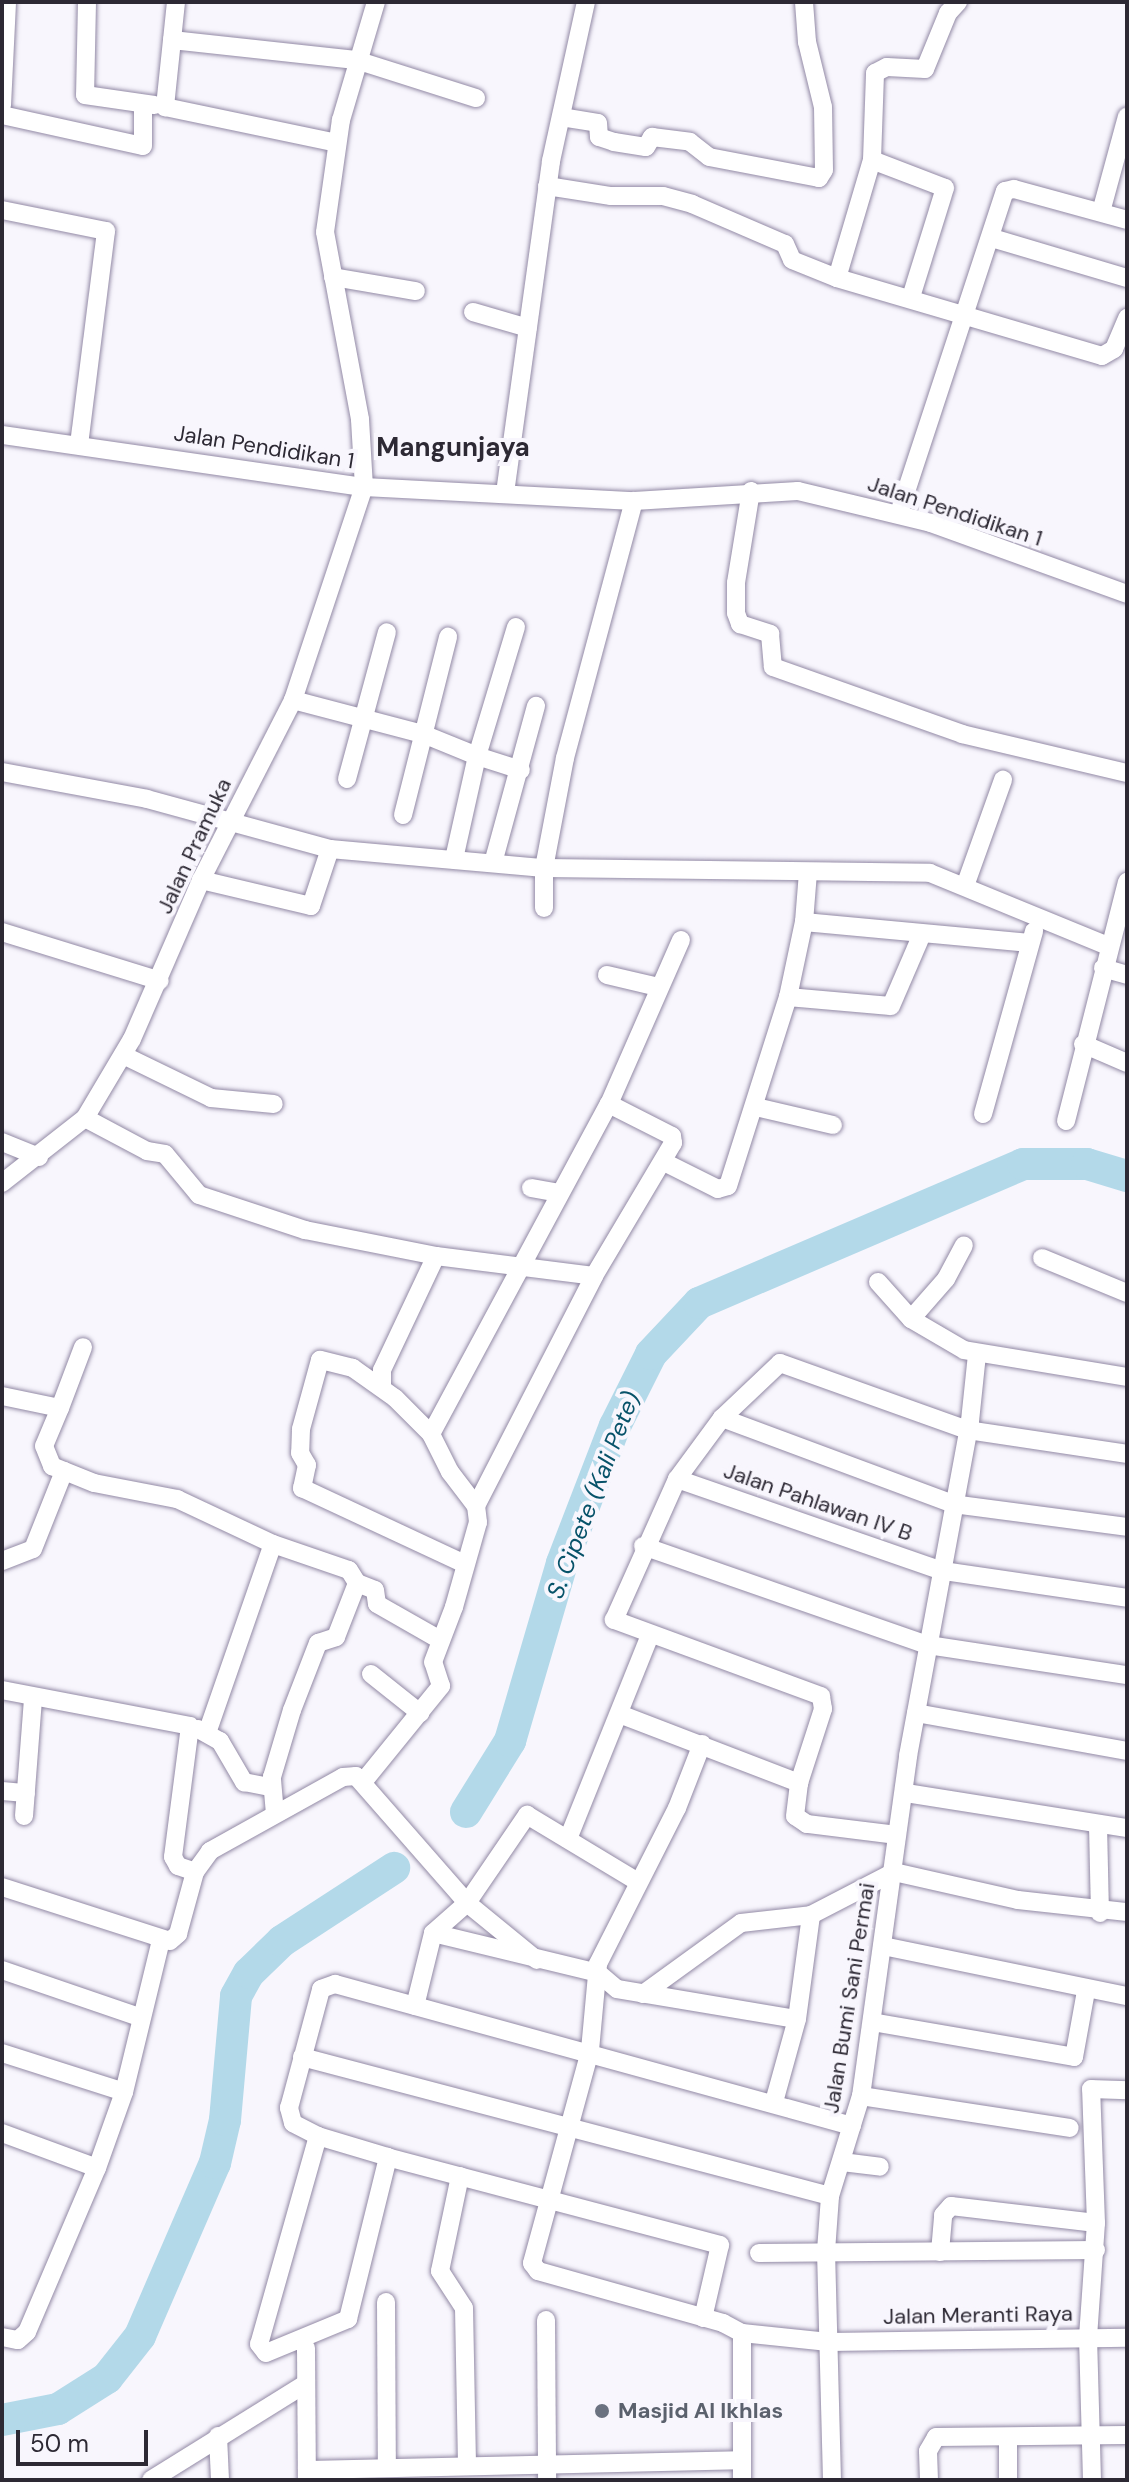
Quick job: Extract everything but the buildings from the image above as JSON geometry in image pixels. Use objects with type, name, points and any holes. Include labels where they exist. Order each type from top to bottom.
[{"type":"street","points":[[2,105],[7,2]]},
{"type":"street","points":[[87,2],[85,95],[165,107],[337,143]]},
{"type":"street","points":[[165,107],[176,2]]},
{"type":"street","points":[[364,487],[360,419],[325,232],[337,143],[356,60],[376,2]]},
{"type":"street","points":[[505,493],[547,186],[586,2]]},
{"type":"street","points":[[561,117],[598,123],[599,137],[614,142],[646,147],[652,137],[690,142],[709,157],[819,178],[824,170],[823,107],[807,42],[804,2]]},
{"type":"street","points":[[837,278],[872,160],[875,73],[887,67],[925,69],[948,13],[958,2]]},
{"type":"street","points":[[172,40],[356,60],[476,98]]},
{"type":"street","points":[[2,115],[143,146],[143,104]]},
{"type":"street","points":[[1101,212],[1127,116]]},
{"type":"street","points":[[872,160],[945,188],[911,297]]},
{"type":"street","points":[[547,186],[611,196],[663,196],[692,204],[785,244],[792,260],[837,278],[1106,356],[1127,318]]},
{"type":"street","points":[[899,513],[1009,189],[1127,220]]},
{"type":"street","points":[[2,210],[106,231],[79,445]]},
{"type":"street","points":[[992,238],[1127,278]]},
{"type":"street","points":[[333,277],[416,291]]},
{"type":"street","points":[[473,312],[528,328]]},
{"type":"street","name":"Jalan Pendidikan 1","points":[[2,435],[364,487],[634,501],[751,491],[798,491],[899,513],[1127,594]]},
{"type":"street","name":"Jalan Pramuka","points":[[2,1183],[85,1118],[123,1055],[160,981],[201,880],[293,700],[364,487]]},
{"type":"street","points":[[751,491],[736,583],[736,613],[740,624],[770,634],[773,667],[962,734],[1127,773]]},
{"type":"street","points":[[544,908],[544,868],[565,758],[634,501]]},
{"type":"street","points":[[454,859],[477,756],[516,627]]},
{"type":"street","points":[[347,779],[387,632]]},
{"type":"street","points":[[403,815],[448,637]]},
{"type":"street","points":[[293,700],[423,734],[521,770]]},
{"type":"street","points":[[493,863],[521,770],[536,706]]},
{"type":"street","points":[[2,772],[147,799],[330,849],[544,868],[920,872],[965,886],[1038,921],[1108,946]]},
{"type":"street","points":[[965,886],[1003,780]]},
{"type":"street","points":[[201,880],[311,906],[330,849]]},
{"type":"street","points":[[664,1162],[725,1190],[756,1107],[788,997],[804,922],[808,872]]},
{"type":"street","points":[[1066,1121],[1108,946],[1126,889]]},
{"type":"street","points":[[983,1114],[1038,921]]},
{"type":"street","points":[[804,922],[1030,943]]},
{"type":"street","points":[[2,932],[160,981]]},
{"type":"street","points":[[788,997],[891,1006],[922,934]]},
{"type":"street","points":[[431,1434],[517,1269],[609,1104],[681,940]]},
{"type":"street","points":[[1103,968],[1127,975]]},
{"type":"street","points":[[607,975],[658,987]]},
{"type":"street","points":[[1083,1044],[1127,1063]]},
{"type":"street","points":[[123,1055],[211,1098],[274,1104]]},
{"type":"street","points":[[363,1782],[441,1686],[433,1662],[476,1535],[476,1506],[594,1276],[664,1162],[672,1136],[609,1104]]},
{"type":"street","points":[[756,1107],[833,1125]]},
{"type":"street","points":[[85,1118],[147,1151],[165,1154],[199,1195],[305,1230],[517,1269],[594,1276]]},
{"type":"street","points":[[2,1142],[39,1157]]},
{"type":"street","points":[[531,1188],[560,1193]]},
{"type":"street","points":[[911,1319],[946,1279],[964,1245]]},
{"type":"street","points":[[382,1388],[382,1370],[436,1256]]},
{"type":"street","points":[[1042,1258],[1127,1293]]},
{"type":"street","points":[[878,1282],[911,1319],[977,1354],[1006,1354],[1127,1377]]},
{"type":"street","points":[[83,1347],[44,1453],[52,1466],[94,1483],[177,1499],[273,1544],[349,1570],[357,1583],[375,1590],[383,1608],[440,1640]]},
{"type":"street","name":"Jalan Bumi Sani Permai","points":[[832,2480],[826,2251],[830,2196],[861,2096],[916,1713],[967,1430],[977,1354]]},
{"type":"street","points":[[465,1564],[302,1488],[307,1465],[300,1453],[301,1429],[317,1362],[353,1368],[382,1388],[431,1434],[450,1472],[476,1506]]},
{"type":"street","points":[[897,1835],[799,1822],[794,1808],[823,1709],[821,1696],[614,1620],[643,1546],[677,1479],[722,1418],[771,1366],[787,1363],[967,1430],[1127,1454]]},
{"type":"street","points":[[2,1396],[60,1408]]},
{"type":"street","points":[[722,1418],[953,1504],[1127,1527]]},
{"type":"street","points":[[2,1561],[33,1549],[64,1471]]},
{"type":"street","name":"Jalan Pahlawan IV B","points":[[677,1479],[943,1571],[1127,1598]]},
{"type":"street","points":[[195,1872],[178,1866],[173,1857],[198,1729],[273,1544]]},
{"type":"street","points":[[643,1546],[928,1645],[1127,1675]]},
{"type":"street","points":[[275,1814],[270,1787],[292,1710],[318,1643],[336,1637],[357,1583]]},
{"type":"street","points":[[568,1839],[622,1715],[650,1635]]},
{"type":"street","points":[[371,1674],[420,1713]]},
{"type":"street","points":[[2,1690],[198,1729],[225,1748],[244,1782],[270,1787]]},
{"type":"street","points":[[24,1816],[33,1698]]},
{"type":"street","points":[[916,1713],[1127,1751]]},
{"type":"street","points":[[622,1715],[799,1783]]},
{"type":"street","points":[[550,2199],[590,2051],[598,1973],[638,1882],[677,1808],[702,1744]]},
{"type":"street","points":[[2,1887],[161,1940],[178,1934],[195,1872],[210,1851],[343,1777],[356,1776],[467,1903],[537,1960]]},
{"type":"street","points":[[2,1791],[26,1793]]},
{"type":"street","points":[[906,1793],[1127,1828]]},
{"type":"street","points":[[415,2006],[433,1933],[467,1903],[527,1815],[638,1882]]},
{"type":"street","points":[[1098,1825],[1100,1913]]},
{"type":"street","points":[[643,1994],[741,1923],[811,1915],[894,1872],[1100,1913],[1127,1912]]},
{"type":"street","points":[[774,2102],[797,2019],[811,1915]]},
{"type":"street","points":[[433,1933],[598,1973],[617,1989],[797,2019]]},
{"type":"street","points":[[2,2337],[18,2340],[27,2332],[97,2168],[124,2092],[139,2017],[161,1940]]},
{"type":"street","points":[[883,1946],[1086,1991],[1127,1996]]},
{"type":"street","points":[[2,1970],[139,2017]]},
{"type":"street","points":[[703,2318],[720,2245],[318,2136],[288,2114],[302,2057],[327,1983],[590,2051],[852,2126]]},
{"type":"street","points":[[872,2022],[1074,2057],[1086,1991]]},
{"type":"street","points":[[2,2053],[124,2092]]},
{"type":"street","points":[[302,2057],[830,2196]]},
{"type":"street","points":[[1092,2480],[1088,2337],[1096,2223],[1091,2089],[1127,2090]]},
{"type":"street","points":[[861,2096],[1070,2128]]},
{"type":"street","points":[[2,2133],[97,2168]]},
{"type":"street","points":[[318,2136],[259,2344],[262,2352],[348,2319],[388,2157]]},
{"type":"street","points":[[842,2162],[880,2167]]},
{"type":"street","points":[[460,2176],[440,2271],[464,2308],[467,2466]]},
{"type":"street","name":"Jalan Meranti Raya","points":[[550,2199],[533,2267],[703,2318],[742,2333],[829,2342],[1127,2338]]},
{"type":"street","points":[[940,2252],[943,2215],[951,2206],[1096,2223]]},
{"type":"street","points":[[759,2253],[1096,2250]]},
{"type":"street","points":[[386,2302],[387,2466]]},
{"type":"street","points":[[546,2320],[546,2472]]},
{"type":"street","points":[[742,2333],[742,2480]]},
{"type":"street","points":[[306,2348],[307,2475],[387,2466],[467,2466],[546,2472],[741,2460]]},
{"type":"street","points":[[151,2480],[305,2384]]},
{"type":"street","points":[[929,2480],[928,2451],[936,2437],[1127,2435]]},
{"type":"street","points":[[218,2436],[220,2480]]},
{"type":"street","points":[[1008,2437],[1008,2480]]},
{"type":"waterway","name":"S. Cipete (Kali Pete)","points":[[466,1812],[510,1741],[562,1563],[615,1426],[651,1354],[699,1303],[1023,1164],[1087,1164],[1127,1176]]},
{"type":"waterway","name":"S. Cipete (Kali Pete)","points":[[2,2420],[58,2409],[107,2378],[140,2336],[215,2163],[225,2120],[236,1996],[249,1973],[282,1941],[394,1868]]},
{"type":"place","name":"Masjid Al Ikhlas","points":[[602,2411]]},
{"type":"district","name":"Mangunjaya","points":[[453,448]]}]
